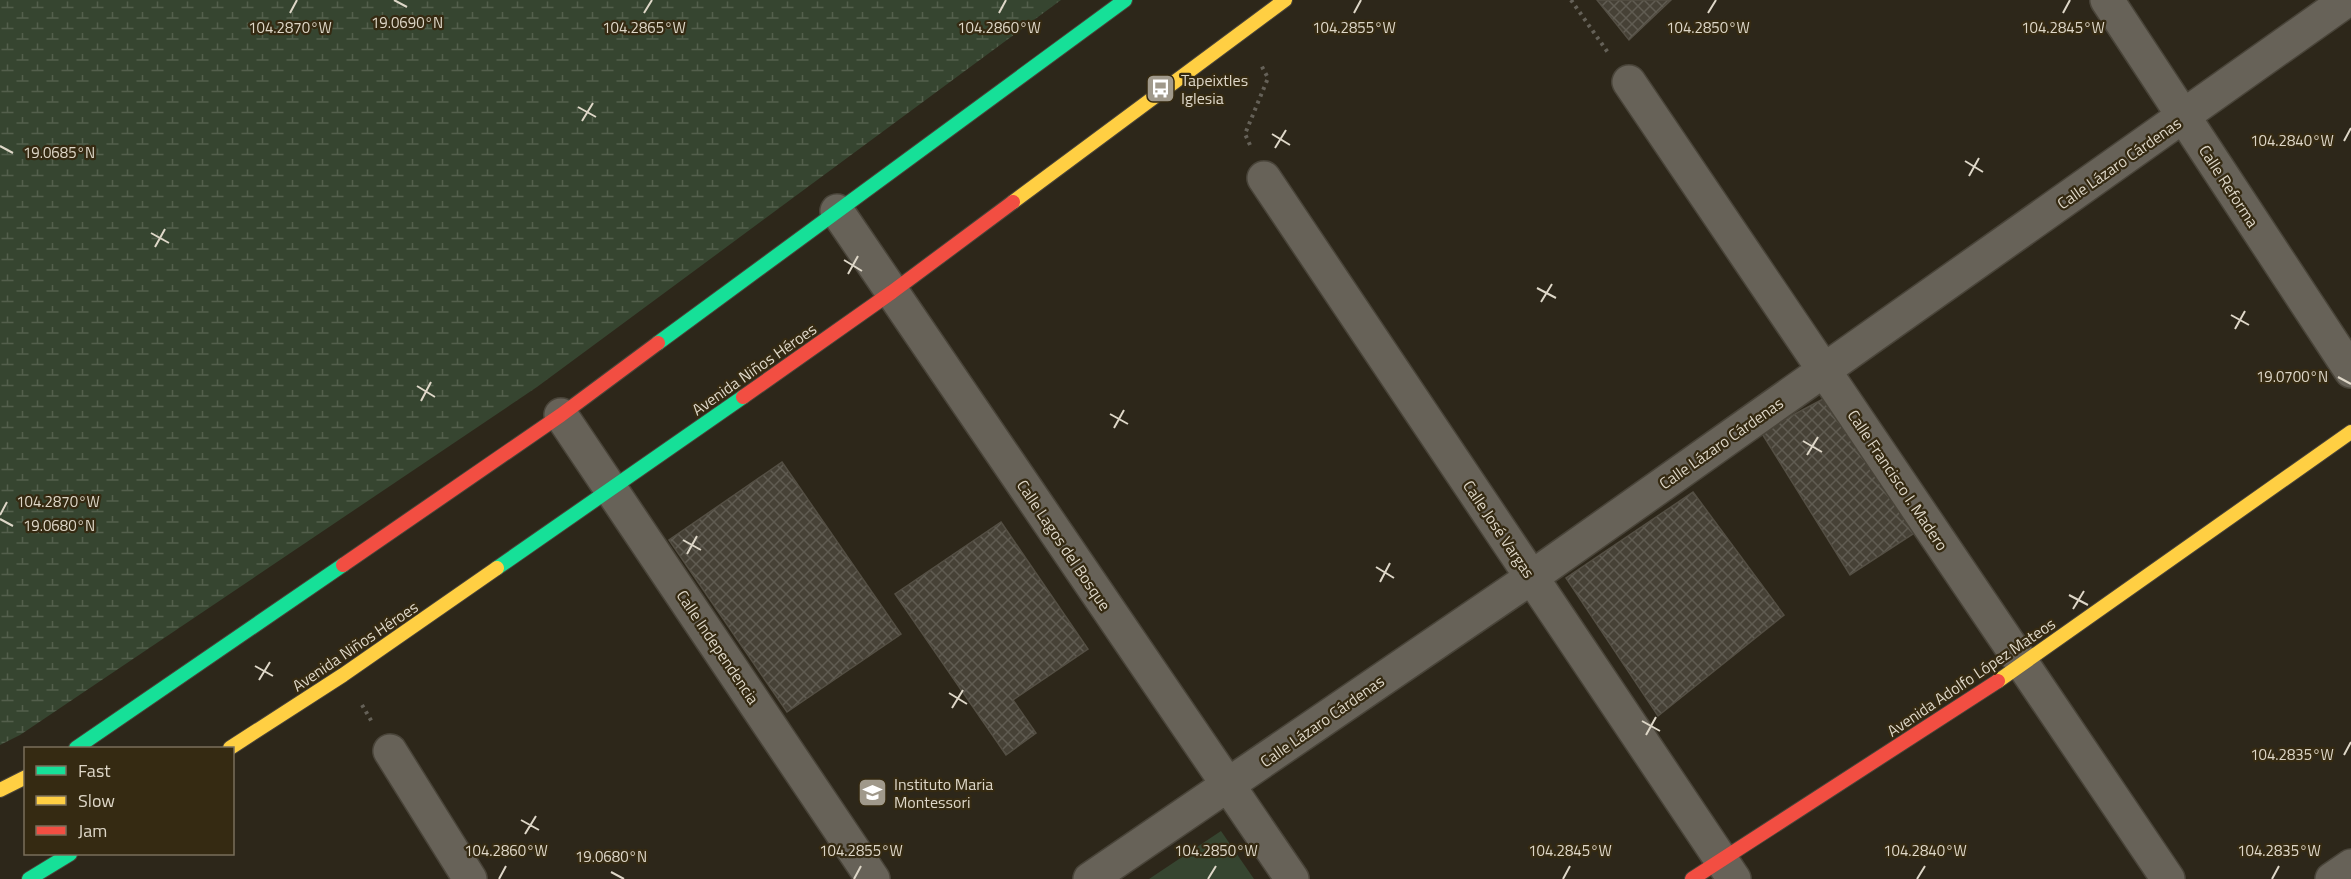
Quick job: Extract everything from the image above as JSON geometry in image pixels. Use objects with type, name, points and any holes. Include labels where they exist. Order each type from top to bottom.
[{"type":"main road","points":[[77,747],[561,415],[1125,0]]},
{"type":"main road","name":"Avenida Niños Héroes","points":[[232,747],[343,675],[892,292],[1285,0]]},
{"type":"main road","name":"Avenida Adolfo López Mateos","points":[[1692,879],[1727,869],[2023,665],[2351,432]]},
{"type":"main road","points":[[0,790],[24,778]]},
{"type":"main road","points":[[35,878],[69,855]]},
{"type":"street","name":"Calle Reforma","points":[[2107,0],[2351,371]]},
{"type":"street","name":"Calle Lázaro Cárdenas","points":[[1090,879],[1532,577],[2347,0]]},
{"type":"street","name":"Calle Francisco I. Madero","points":[[1629,82],[2168,879]]},
{"type":"street","name":"Calle José Vargas","points":[[1264,178],[1727,869]]},
{"type":"street","name":"Calle Lagos del Bosque","points":[[837,211],[1292,879]]},
{"type":"street","name":"Calle Independencia","points":[[561,415],[873,879]]},
{"type":"street","points":[[390,751],[456,874]]},
{"type":"street","points":[[2332,879],[2351,866]]},
{"type":"path","points":[[1571,0],[1629,82]]},
{"type":"path","points":[[1244,30],[1268,78],[1245,134],[1264,178]]},
{"type":"path","points":[[343,675],[390,751]]},
{"type":"green space","points":[[0,0],[1061,0],[537,387],[20,735],[0,745]]},
{"type":"green space","points":[[1221,831],[1254,879],[1149,879]]},
{"type":"building","points":[[1597,0],[1671,0],[1629,40]]},
{"type":"building","points":[[1825,398],[1919,530],[1850,575],[1761,432]]},
{"type":"building","points":[[782,462],[901,634],[787,712],[669,540]]},
{"type":"building","points":[[1693,492],[1784,615],[1658,716],[1566,578]]},
{"type":"building","points":[[1001,522],[1088,649],[1013,700],[1036,733],[1006,755],[895,594]]},
{"type":"traffic: fast","points":[[658,343],[1125,0]]},
{"type":"traffic: fast","points":[[497,568],[743,397]]},
{"type":"traffic: fast","points":[[77,747],[343,565]]},
{"type":"traffic: fast","points":[[29,879],[68,855]]},
{"type":"traffic: slow","points":[[1013,202],[1285,0]]},
{"type":"traffic: slow","points":[[1998,681],[2351,432]]},
{"type":"traffic: slow","points":[[232,747],[343,675],[497,568]]},
{"type":"traffic: slow","points":[[0,790],[24,778]]},
{"type":"traffic: jam","points":[[743,397],[892,292],[1013,202]]},
{"type":"traffic: jam","points":[[343,565],[561,415],[658,343]]},
{"type":"traffic: jam","points":[[1692,879],[1998,681]]},
{"type":"place","name":"Tapeixtles Iglesia","points":[[1160,89]]},
{"type":"place","name":"Instituto Maria Montessori","points":[[873,793]]}]
